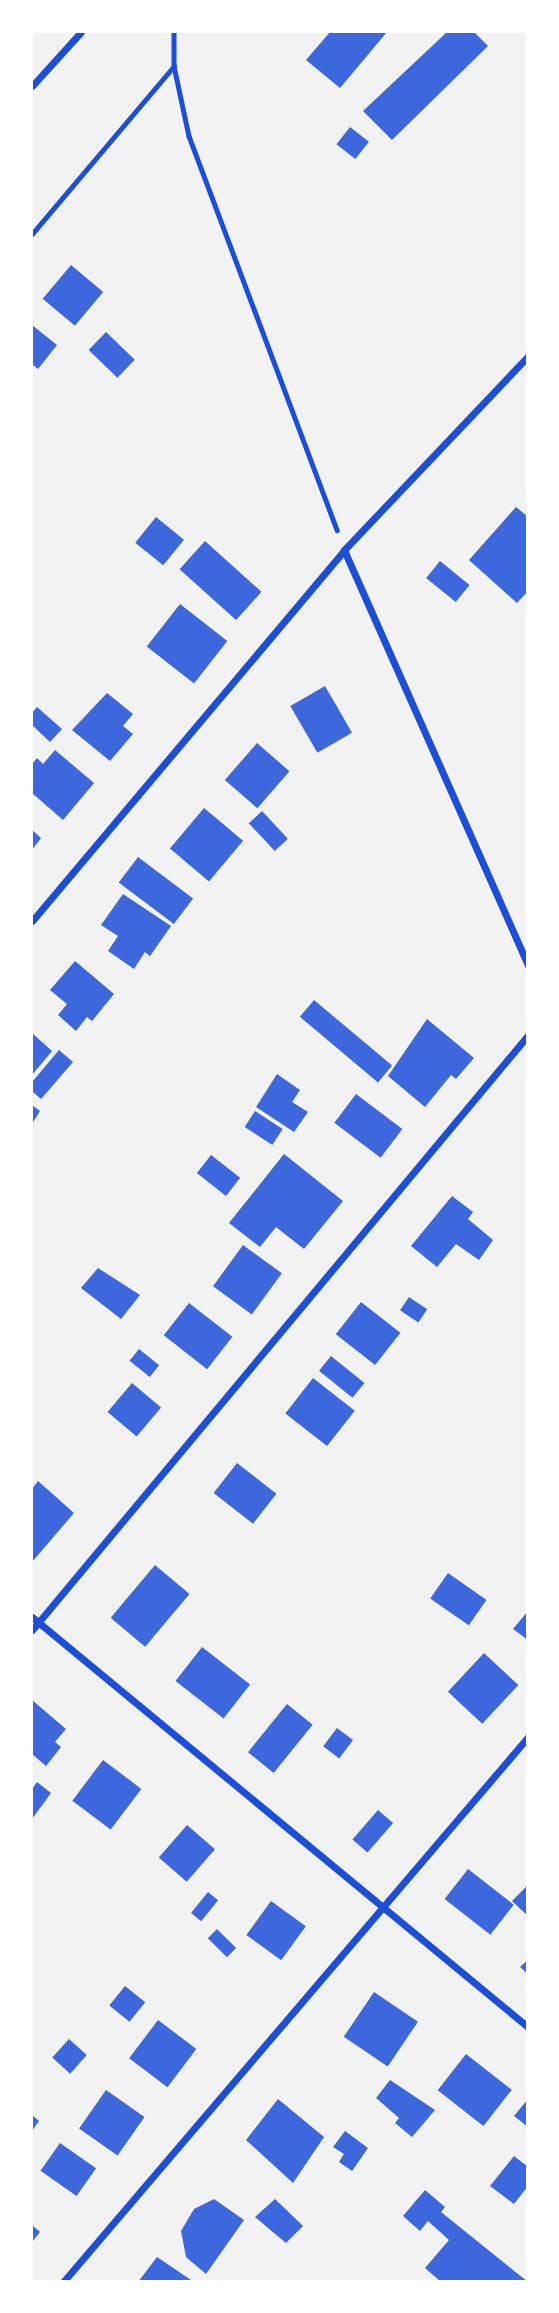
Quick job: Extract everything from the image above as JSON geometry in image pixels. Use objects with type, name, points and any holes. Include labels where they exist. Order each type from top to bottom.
[{"type":"street","points":[[32,86],[81,32]]},
{"type":"street","points":[[32,921],[344,550],[527,356]]},
{"type":"street","points":[[344,550],[527,966]]},
{"type":"street","points":[[32,1630],[35,1619],[527,1035]]},
{"type":"street","points":[[35,1619],[527,2027]]},
{"type":"street","points":[[63,2281],[527,1737]]},
{"type":"path","points":[[174,32],[174,66],[189,135],[344,550]]},
{"type":"path","points":[[32,234],[174,66]]},
{"type":"building","points":[[330,32],[387,32],[340,88],[306,60]]},
{"type":"building","points":[[447,32],[474,32],[488,46],[392,140],[363,111]]},
{"type":"building","points":[[350,127],[369,142],[355,159],[336,144]]},
{"type":"building","points":[[71,265],[103,292],[75,326],[43,299]]},
{"type":"building","points":[[32,325],[57,345],[38,369],[32,364]]},
{"type":"building","points":[[106,332],[135,360],[117,378],[89,350]]},
{"type":"building","points":[[516,507],[528,517],[528,591],[517,603],[469,560]]},
{"type":"building","points":[[156,517],[184,540],[163,565],[135,543]]},
{"type":"building","points":[[205,541],[261,592],[236,620],[180,569]]},
{"type":"building","points":[[440,561],[470,585],[456,602],[426,578]]},
{"type":"building","points":[[180,604],[227,641],[194,683],[147,647]]},
{"type":"building","points":[[325,686],[352,733],[317,753],[290,706]]},
{"type":"building","points":[[107,693],[133,714],[123,726],[133,734],[110,761],[72,730]]},
{"type":"building","points":[[37,707],[62,729],[50,742],[32,725],[32,713]]},
{"type":"building","points":[[257,743],[289,771],[257,808],[225,780]]},
{"type":"building","points":[[55,750],[94,783],[63,820],[32,793],[32,764],[37,758],[43,764]]},
{"type":"building","points":[[204,808],[243,841],[209,881],[170,849]]},
{"type":"building","points":[[262,811],[288,839],[275,851],[249,823]]},
{"type":"building","points":[[32,830],[41,838],[32,850]]},
{"type":"building","points":[[138,857],[193,899],[174,924],[119,883]]},
{"type":"building","points":[[123,894],[171,926],[150,956],[145,952],[134,969],[108,951],[118,936],[101,925]]},
{"type":"building","points":[[75,961],[114,994],[92,1021],[87,1017],[76,1031],[58,1015],[67,1004],[50,990]]},
{"type":"building","points":[[314,1000],[392,1066],[378,1082],[300,1017]]},
{"type":"building","points":[[427,1019],[474,1058],[456,1079],[451,1075],[425,1107],[388,1076]]},
{"type":"building","points":[[32,1033],[52,1051],[32,1075]]},
{"type":"building","points":[[59,1050],[73,1062],[41,1099],[32,1091],[32,1082]]},
{"type":"building","points":[[277,1074],[300,1090],[292,1102],[308,1112],[294,1132],[256,1107]]},
{"type":"building","points":[[356,1094],[402,1129],[381,1158],[334,1123]]},
{"type":"building","points":[[32,1105],[40,1111],[32,1124]]},
{"type":"building","points":[[255,1111],[283,1129],[272,1145],[245,1127]]},
{"type":"building","points":[[284,1154],[343,1201],[304,1249],[276,1227],[260,1247],[229,1223]]},
{"type":"building","points":[[211,1155],[240,1178],[226,1196],[197,1173]]},
{"type":"building","points":[[452,1196],[473,1212],[468,1219],[493,1240],[479,1260],[456,1244],[437,1267],[411,1246]]},
{"type":"building","points":[[243,1245],[282,1273],[252,1314],[213,1286]]},
{"type":"building","points":[[98,1268],[140,1295],[121,1319],[81,1288]]},
{"type":"building","points":[[409,1297],[427,1309],[418,1323],[400,1310]]},
{"type":"building","points":[[361,1302],[400,1333],[375,1365],[336,1334]]},
{"type":"building","points":[[189,1303],[232,1337],[207,1369],[164,1335]]},
{"type":"building","points":[[139,1349],[159,1365],[150,1377],[130,1361]]},
{"type":"building","points":[[331,1356],[364,1383],[352,1398],[319,1371]]},
{"type":"building","points":[[313,1378],[355,1411],[327,1446],[285,1413]]},
{"type":"building","points":[[132,1383],[161,1407],[137,1437],[108,1412]]},
{"type":"building","points":[[237,1463],[276,1494],[253,1524],[214,1493]]},
{"type":"building","points":[[38,1481],[74,1513],[32,1562],[32,1489]]},
{"type":"building","points":[[155,1565],[189,1594],[145,1647],[111,1618]]},
{"type":"building","points":[[448,1573],[487,1600],[469,1625],[430,1598]]},
{"type":"building","points":[[528,1611],[528,1640],[513,1629]]},
{"type":"building","points":[[202,1647],[250,1685],[224,1718],[176,1681]]},
{"type":"building","points":[[484,1653],[518,1685],[482,1724],[448,1692]]},
{"type":"building","points":[[32,1700],[66,1729],[55,1742],[61,1747],[46,1766],[32,1754]]},
{"type":"building","points":[[287,1704],[313,1725],[274,1773],[248,1752]]},
{"type":"building","points":[[337,1728],[353,1740],[339,1758],[323,1746]]},
{"type":"building","points":[[103,1760],[141,1789],[111,1830],[72,1801]]},
{"type":"building","points":[[37,1782],[51,1793],[32,1819],[32,1789]]},
{"type":"building","points":[[378,1810],[393,1823],[368,1853],[352,1839]]},
{"type":"building","points":[[187,1825],[215,1849],[187,1882],[159,1857]]},
{"type":"building","points":[[468,1869],[514,1905],[490,1935],[445,1899]]},
{"type":"building","points":[[528,1885],[528,1916],[512,1901]]},
{"type":"building","points":[[208,1892],[218,1900],[201,1921],[191,1913]]},
{"type":"building","points":[[271,1901],[306,1926],[281,1960],[246,1935]]},
{"type":"building","points":[[217,1929],[236,1948],[227,1957],[208,1938]]},
{"type":"building","points":[[528,1960],[528,1974],[520,1967]]},
{"type":"building","points":[[125,1986],[145,2002],[129,2022],[109,2005]]},
{"type":"building","points":[[374,1992],[418,2022],[388,2066],[344,2037]]},
{"type":"building","points":[[158,2020],[196,2049],[167,2087],[129,2058]]},
{"type":"building","points":[[69,2039],[87,2055],[70,2074],[52,2058]]},
{"type":"building","points":[[466,2054],[512,2090],[483,2126],[438,2090]]},
{"type":"building","points":[[390,2080],[435,2110],[412,2137],[395,2123],[399,2118],[376,2098]]},
{"type":"building","points":[[106,2090],[145,2117],[118,2155],[79,2129]]},
{"type":"building","points":[[278,2099],[324,2137],[293,2183],[246,2140]]},
{"type":"building","points":[[528,2099],[528,2127],[514,2116]]},
{"type":"building","points":[[32,2115],[39,2121],[32,2131]]},
{"type":"building","points":[[345,2131],[368,2148],[352,2171],[339,2162],[344,2154],[333,2147]]},
{"type":"building","points":[[60,2143],[96,2168],[77,2196],[40,2171]]},
{"type":"building","points":[[514,2156],[528,2167],[528,2186],[514,2204],[490,2186]]},
{"type":"building","points":[[425,2190],[445,2207],[441,2212],[528,2282],[441,2282],[425,2268],[449,2240],[428,2221],[420,2231],[403,2216]]},
{"type":"building","points":[[214,2199],[244,2220],[206,2274],[186,2257],[181,2231],[194,2209]]},
{"type":"building","points":[[275,2199],[303,2226],[286,2243],[255,2217]]},
{"type":"building","points":[[32,2225],[40,2232],[32,2242]]},
{"type":"building","points":[[157,2257],[194,2282],[138,2282]]}]
